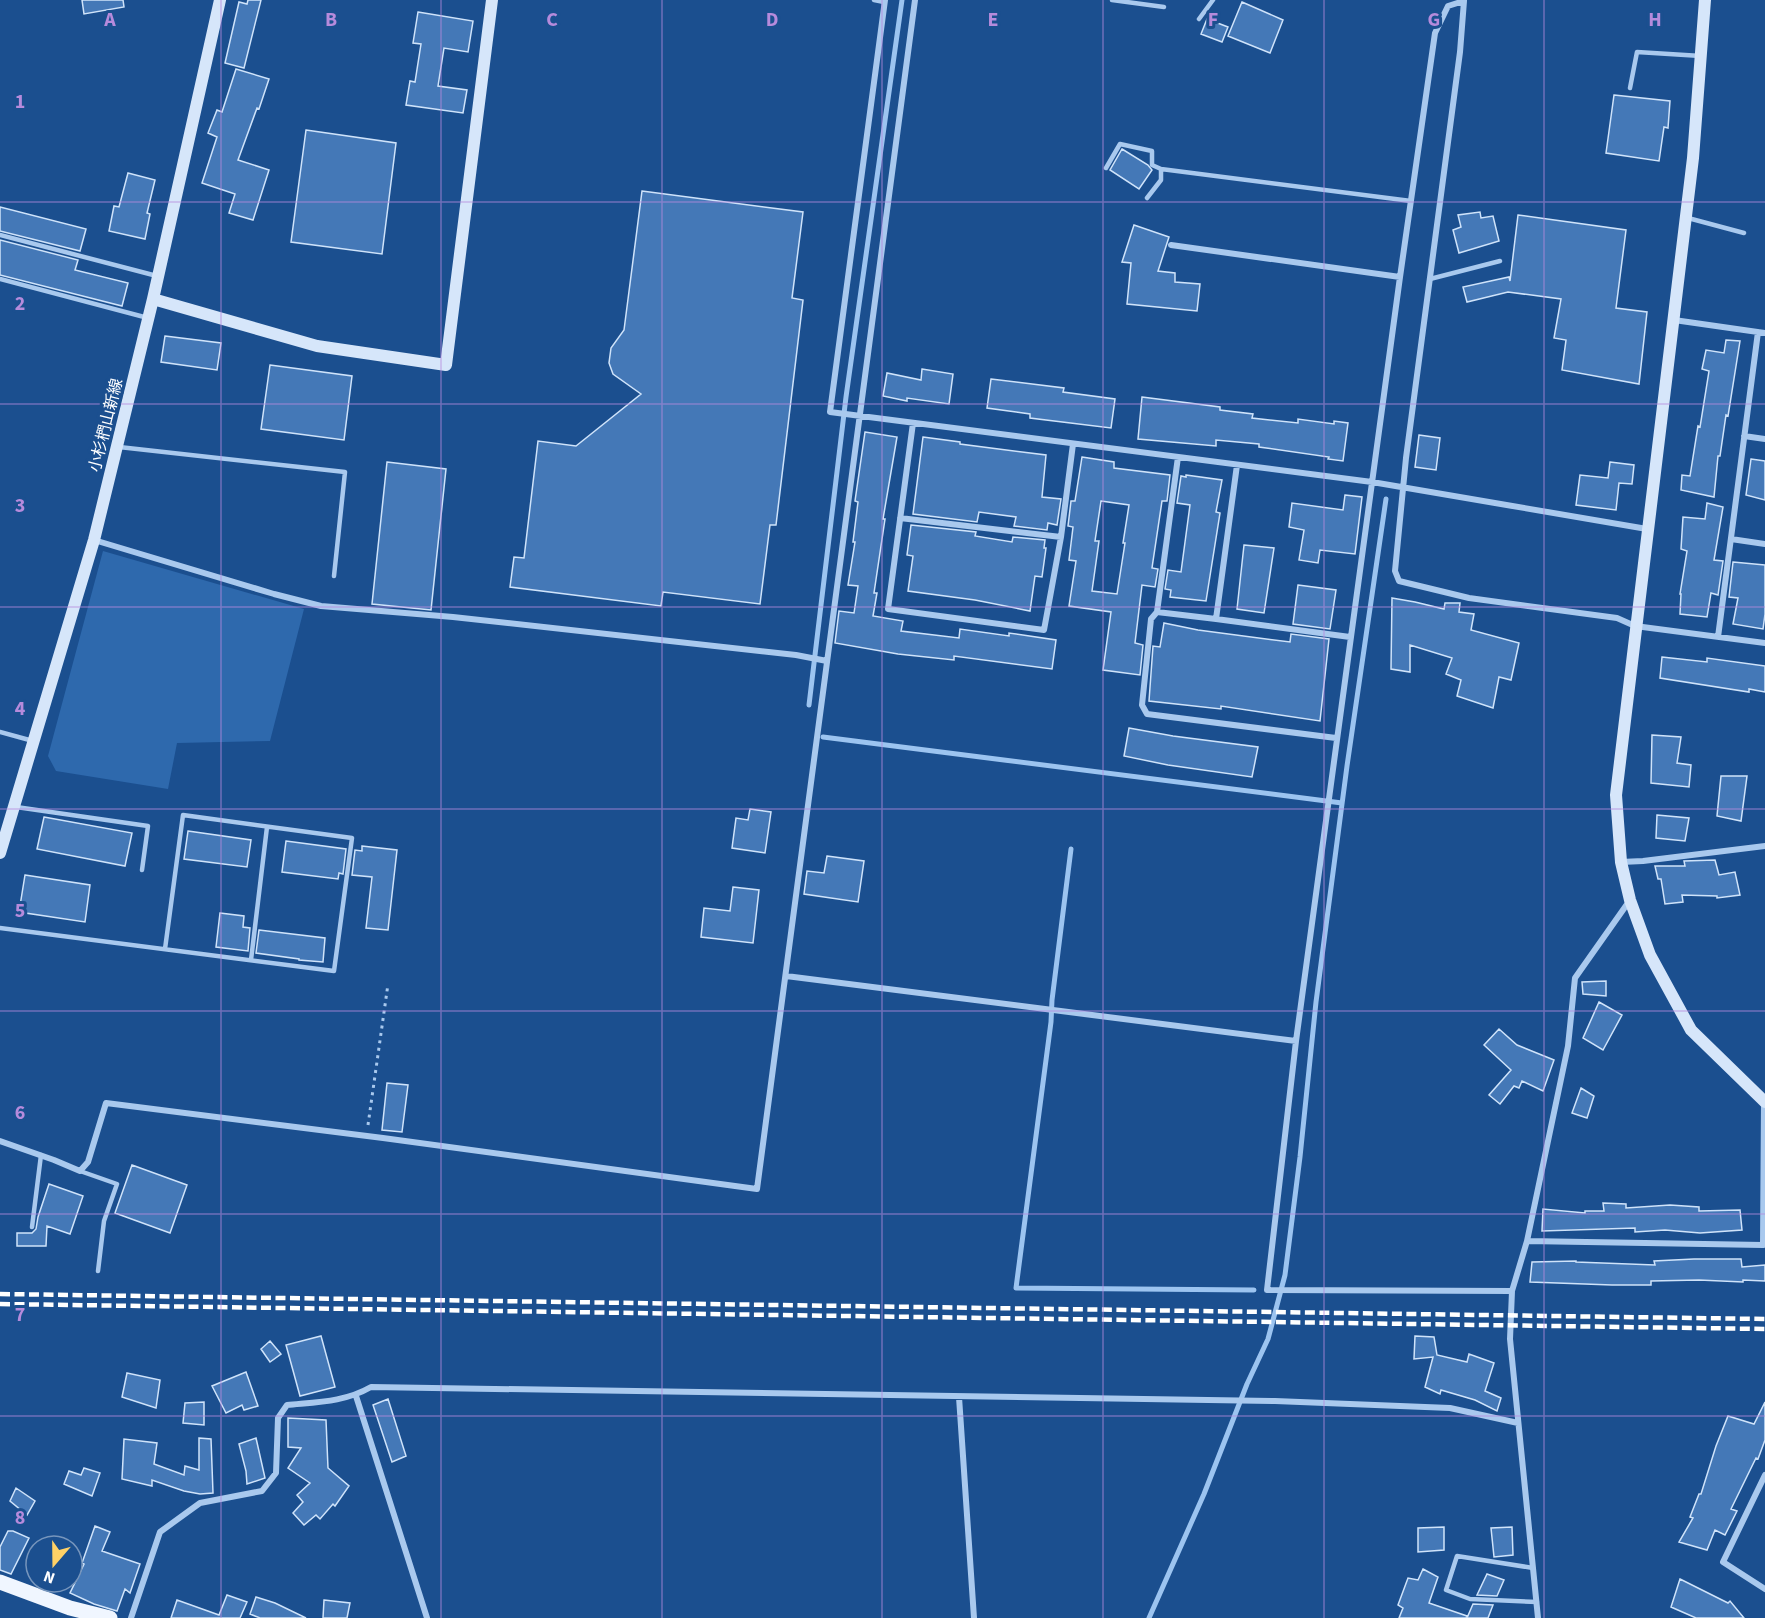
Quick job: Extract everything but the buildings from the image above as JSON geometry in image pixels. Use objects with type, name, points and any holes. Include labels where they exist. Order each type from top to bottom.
[{"type":"main road","points":[[0,1582],[70,1608],[110,1618]]},
{"type":"street","name":"小杉椚山新線","points":[[0,849],[93,540],[153,299],[220,0]]},
{"type":"street","points":[[153,299],[317,346],[446,365],[492,0]]},
{"type":"street","points":[[0,1141],[80,1171],[88,1162],[106,1103],[757,1189],[915,0]]},
{"type":"street","points":[[1527,1241],[1763,1245],[1765,1101],[1691,1030],[1650,955],[1630,900],[1621,862],[1616,795],[1693,158],[1705,0]]},
{"type":"street","points":[[885,1],[830,412],[1372,482],[1647,528]]},
{"type":"street","points":[[1512,1291],[1268,1290],[1296,1041],[1400,277],[1435,33],[1448,6],[1464,1],[1461,52],[1406,458],[1395,570],[1399,581],[1469,598],[1617,618],[1635,626],[1765,643]]},
{"type":"street","points":[[1171,245],[1400,277]]},
{"type":"street","points":[[1673,320],[1761,332],[1744,436],[1718,637]]},
{"type":"street","points":[[913,423],[888,609],[1044,630],[1061,537],[1073,444]]},
{"type":"street","points":[[1744,436],[1765,439]]},
{"type":"street","points":[[1178,457],[1157,612],[1151,619],[1142,705],[1146,714],[1336,738]]},
{"type":"street","points":[[1216,619],[1237,465]]},
{"type":"street","points":[[900,518],[1061,537]]},
{"type":"street","points":[[1731,539],[1765,544]]},
{"type":"street","points":[[93,540],[321,606],[453,617],[796,655],[827,661]]},
{"type":"street","points":[[1157,612],[1350,637]]},
{"type":"street","points":[[1621,862],[1765,846]]},
{"type":"street","points":[[1538,1618],[1510,1339],[1512,1291],[1527,1241],[1568,1046],[1575,978],[1630,900]]},
{"type":"street","points":[[786,976],[1296,1041]]},
{"type":"street","points":[[131,1618],[160,1532],[200,1503],[262,1491],[276,1473],[278,1418],[287,1405],[327,1402],[356,1395],[371,1387],[1275,1401],[1450,1408],[1518,1423]]},
{"type":"street","points":[[356,1395],[427,1618]]},
{"type":"street","points":[[960,1397],[974,1618]]},
{"type":"street","points":[[1765,1476],[1723,1562],[1765,1589]]},
{"type":"lane","points":[[874,0],[885,1]]},
{"type":"lane","points":[[1112,0],[1164,7]]},
{"type":"lane","points":[[1199,20],[1213,0]]},
{"type":"lane","points":[[1630,88],[1637,52],[1701,56]]},
{"type":"lane","points":[[1106,168],[1120,144],[1152,151],[1152,165],[1161,169],[1411,201]]},
{"type":"lane","points":[[1147,198],[1161,180],[1161,169]]},
{"type":"lane","points":[[1685,218],[1744,233]]},
{"type":"lane","points":[[0,235],[158,277]]},
{"type":"lane","points":[[1430,279],[1500,261]]},
{"type":"lane","points":[[0,279],[148,318]]},
{"type":"lane","points":[[117,447],[345,472],[334,576]]},
{"type":"lane","points":[[0,732],[33,741]]},
{"type":"lane","points":[[13,806],[148,826],[142,870]]},
{"type":"lane","points":[[0,928],[334,971],[352,838],[183,815],[165,949]]},
{"type":"lane","points":[[251,960],[267,827]]},
{"type":"lane","points":[[32,1227],[41,1155]]},
{"type":"lane","points":[[80,1171],[117,1184],[104,1221],[98,1271]]},
{"type":"lane","points":[[1533,1568],[1457,1556],[1446,1590],[1470,1599],[1537,1602]]},
{"type":"path","points":[[367,1136],[388,984]]},
{"type":"shaded area","points":[[103,551],[304,609],[270,741],[177,743],[168,789],[56,771],[48,756]]},
{"type":"waterway","points":[[809,705],[846,397],[902,0]]},
{"type":"waterway","points":[[1149,1618],[1204,1494],[1247,1384],[1268,1339],[1285,1275],[1316,1002],[1347,766],[1386,499]]},
{"type":"waterway","points":[[823,737],[1342,803]]},
{"type":"waterway","points":[[1071,849],[1016,1288],[1254,1290]]},
{"type":"railway","points":[[0,1294],[1765,1319]]},
{"type":"railway","points":[[0,1304],[1765,1329]]}]
